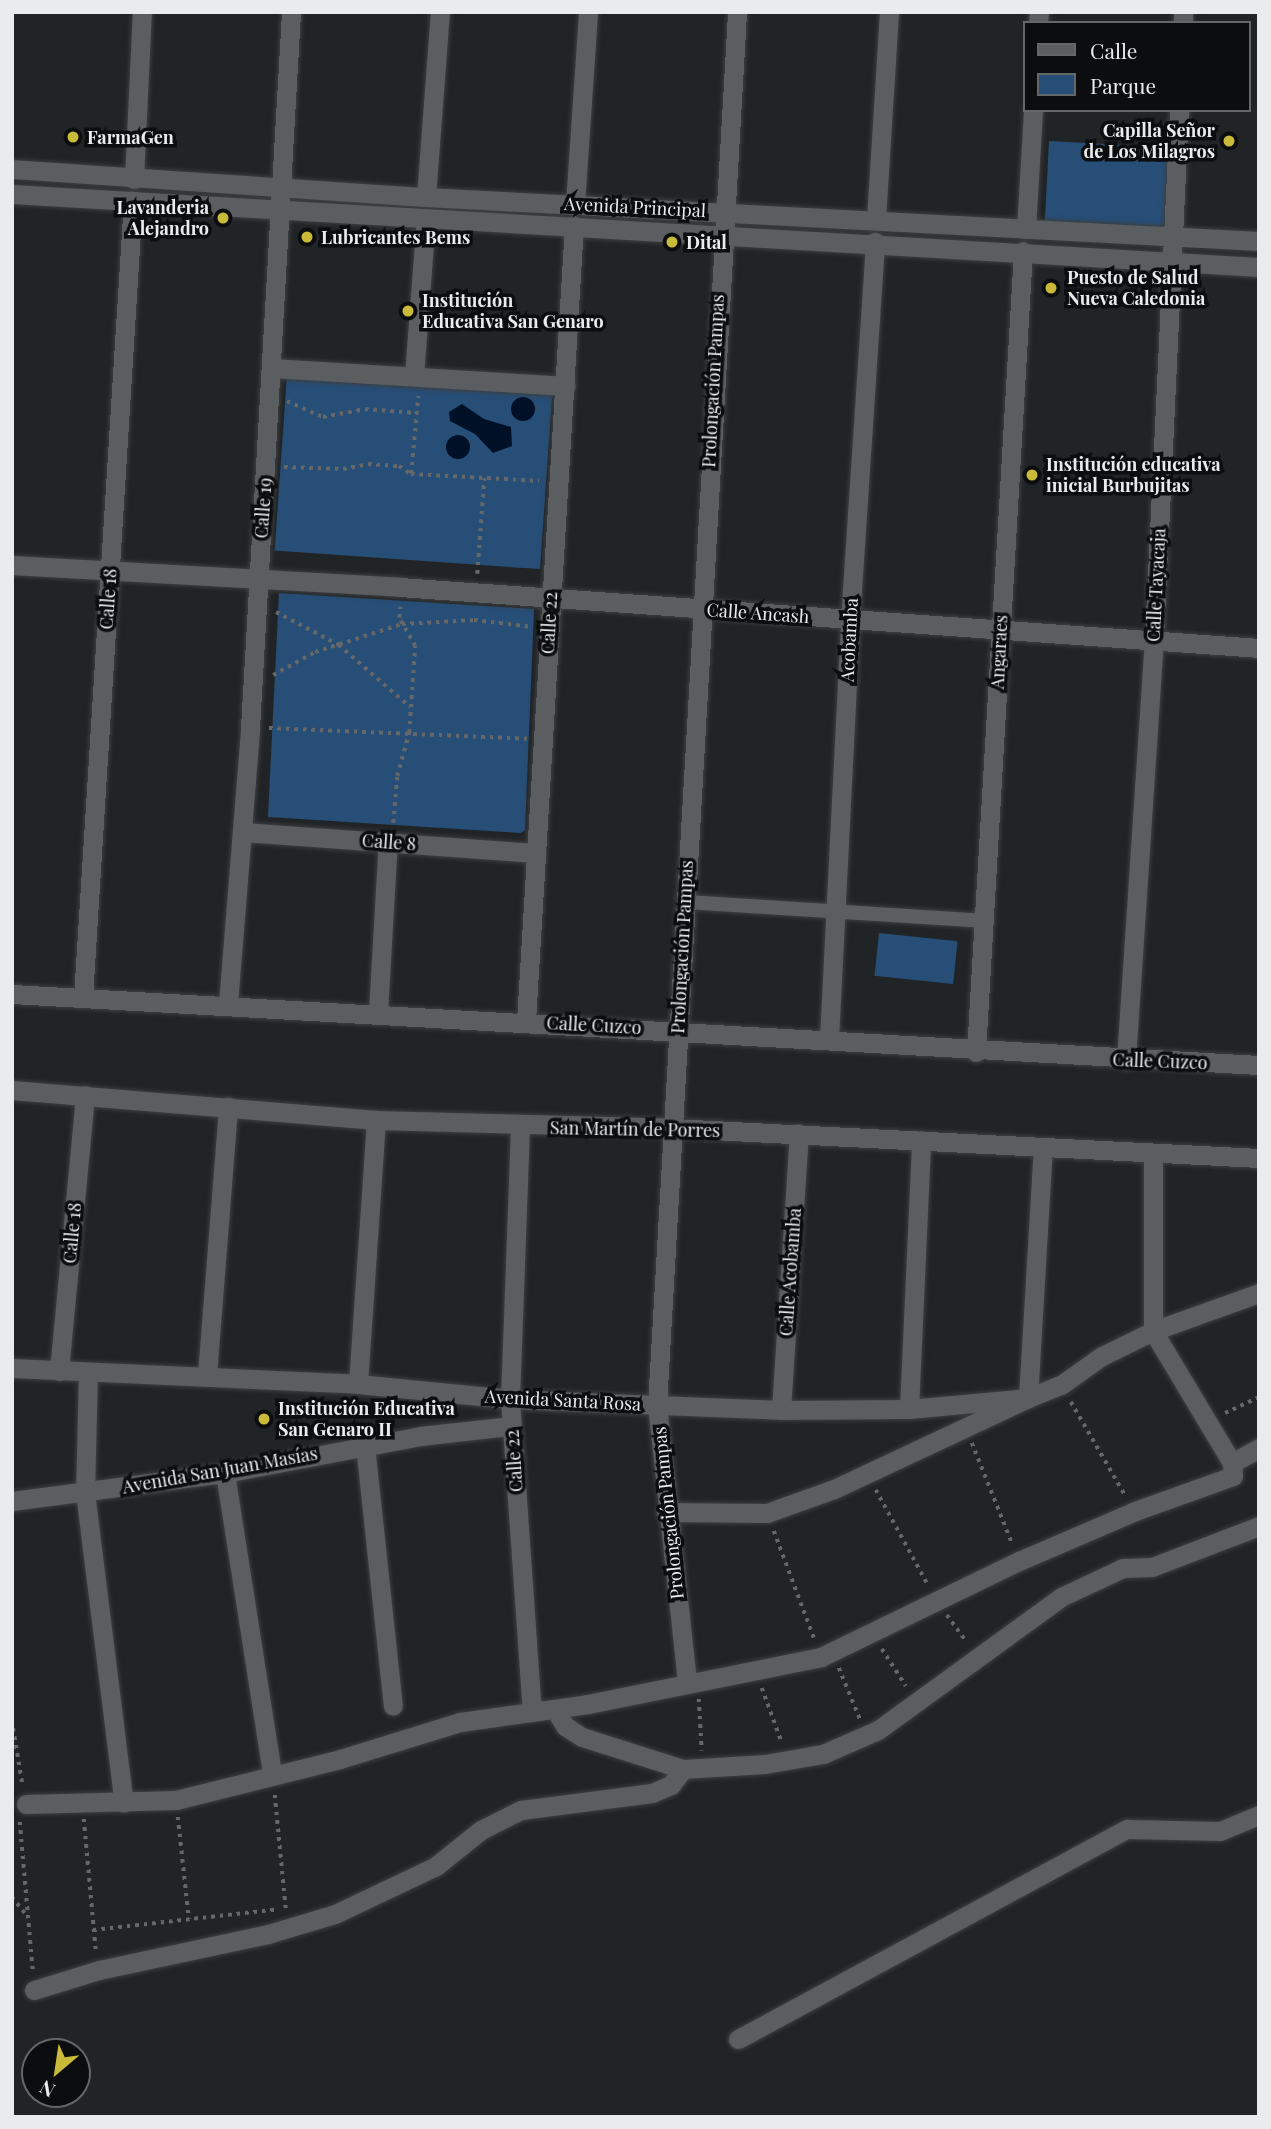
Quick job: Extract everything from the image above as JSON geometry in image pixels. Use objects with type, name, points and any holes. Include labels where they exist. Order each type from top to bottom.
[{"type":"street","points":[[134,179],[142,12]]},
{"type":"street","name":"Calle 19","points":[[228,1004],[250,727],[273,368],[279,184],[291,12]]},
{"type":"street","points":[[426,197],[440,12]]},
{"type":"street","points":[[575,204],[588,12]]},
{"type":"street","name":"Prolongación Pampas","points":[[692,1680],[666,1512],[657,1405],[722,212],[737,12]]},
{"type":"street","points":[[876,219],[889,12]]},
{"type":"street","points":[[1026,229],[1033,112]]},
{"type":"street","name":"Calle Tayacaja","points":[[1126,1060],[1154,638],[1179,112]]},
{"type":"street","name":"Avenida Principal","points":[[12,169],[134,179],[279,184],[426,197],[1259,241]]},
{"type":"street","name":"Avenida Principal","points":[[12,194],[875,242],[1259,267]]},
{"type":"street","name":"Calle 18","points":[[83,997],[133,201]]},
{"type":"street","points":[[417,376],[426,218]]},
{"type":"street","name":"Calle 22","points":[[526,1021],[574,225]]},
{"type":"street","name":"Acobamba","points":[[830,1040],[850,620],[875,242]]},
{"type":"street","name":"Angaraes","points":[[976,1052],[1023,251]]},
{"type":"street","points":[[273,368],[565,386]]},
{"type":"street","name":"Calle Ancash","points":[[12,565],[110,570],[258,589],[400,587],[700,610],[1154,638],[1259,648]]},
{"type":"street","name":"Calle 8","points":[[242,832],[536,853]]},
{"type":"street","points":[[378,1012],[390,842]]},
{"type":"street","points":[[685,902],[983,921]]},
{"type":"street","name":"Calle Cuzco","points":[[12,993],[677,1030],[976,1052],[1259,1065]]},
{"type":"street","name":"San Martín de Porres","points":[[12,1090],[376,1120],[520,1127],[673,1128],[1259,1158]]},
{"type":"street","name":"Calle 18","points":[[59,1371],[85,1095]]},
{"type":"street","points":[[207,1375],[228,1107]]},
{"type":"street","points":[[358,1384],[376,1120]]},
{"type":"street","name":"Calle 22","points":[[520,1127],[510,1399],[532,1712]]},
{"type":"street","name":"Calle Acobamba","points":[[781,1409],[799,1134]]},
{"type":"street","points":[[909,1409],[921,1140]]},
{"type":"street","points":[[666,1512],[767,1513],[867,1473],[964,1425],[1028,1398],[1042,1148]]},
{"type":"street","points":[[26,1804],[176,1800],[460,1722],[555,1709],[692,1680],[757,1672],[827,1655],[873,1635],[936,1600],[1019,1561],[1135,1511],[1218,1485],[1233,1476],[1232,1463],[1204,1423],[1153,1331],[1153,1153]]},
{"type":"street","name":"Avenida Santa Rosa","points":[[12,1368],[358,1384],[510,1399],[781,1409],[909,1409],[1028,1398],[1061,1385],[1101,1356],[1153,1331],[1259,1293]]},
{"type":"street","points":[[88,1372],[85,1492],[124,1803]]},
{"type":"street","name":"Avenida San Juan Masías","points":[[12,1501],[225,1473],[365,1445],[511,1426]]},
{"type":"street","points":[[365,1445],[393,1706]]},
{"type":"street","points":[[1232,1463],[1259,1448]]},
{"type":"street","points":[[225,1473],[272,1774]]},
{"type":"street","points":[[555,1709],[565,1726],[582,1737],[693,1769],[788,1761],[823,1754],[867,1736],[918,1703],[1050,1604],[1123,1568],[1152,1567],[1259,1526]]},
{"type":"street","points":[[34,1990],[99,1970],[268,1934],[335,1914],[436,1866],[481,1830],[520,1810],[652,1793],[671,1785],[693,1769]]},
{"type":"street","points":[[738,2039],[1127,1829],[1220,1831],[1259,1815]]},
{"type":"path","points":[[411,474],[417,376]]},
{"type":"path","points":[[271,388],[291,404],[323,417],[365,409],[416,413]]},
{"type":"path","points":[[266,466],[343,469],[368,464],[399,466],[411,474],[558,483]]},
{"type":"path","points":[[476,593],[484,478]]},
{"type":"path","points":[[390,842],[397,776],[408,735],[415,646],[402,624],[400,587]]},
{"type":"path","points":[[258,589],[298,626],[338,645],[410,707]]},
{"type":"path","points":[[252,686],[338,645],[374,636],[402,624],[474,620],[549,629]]},
{"type":"path","points":[[250,727],[543,739]]},
{"type":"path","points":[[1061,1385],[1135,1511]]},
{"type":"path","points":[[1204,1423],[1259,1397]]},
{"type":"path","points":[[964,1425],[1019,1561]]},
{"type":"path","points":[[867,1473],[936,1600],[976,1657]]},
{"type":"path","points":[[767,1513],[827,1655],[867,1736]]},
{"type":"path","points":[[873,1635],[918,1703]]},
{"type":"path","points":[[757,1672],[788,1761]]},
{"type":"path","points":[[692,1680],[693,1769]]},
{"type":"path","points":[[12,1720],[26,1804],[19,1824],[34,1990]]},
{"type":"path","points":[[93,1930],[287,1909],[272,1774]]},
{"type":"path","points":[[176,1800],[189,1919]]},
{"type":"path","points":[[82,1803],[99,1970]]},
{"type":"path","points":[[12,1897],[28,1916]]},
{"type":"green space","points":[[1049,141],[1171,147],[1167,227],[1045,221]]},
{"type":"green space","points":[[287,374],[552,393],[540,569],[275,551]]},
{"type":"green space","points":[[279,593],[534,609],[525,830],[521,833],[268,817]]},
{"type":"green space","points":[[879,933],[958,941],[953,984],[875,976]]},
{"type":"shaded area","points":[[523,397],[532,400],[535,409],[532,418],[523,421],[514,418],[511,409],[514,400]]},
{"type":"shaded area","points":[[462,404],[484,419],[511,427],[512,446],[493,453],[475,434],[450,421],[449,412]]},
{"type":"shaded area","points":[[458,435],[467,438],[470,447],[467,456],[458,459],[449,456],[446,447],[449,438]]},
{"type":"place","name":"FarmaGen","points":[[73,137]]},
{"type":"place","name":"Capilla Señor de Los Milagros","points":[[1229,141]]},
{"type":"place","name":"Lavanderia Alejandro","points":[[223,218]]},
{"type":"place","name":"Lubricantes Bems","points":[[307,237]]},
{"type":"place","name":"Dital","points":[[672,242]]},
{"type":"place","name":"Puesto de Salud Nueva Caledonia","points":[[1051,288]]},
{"type":"place","name":"Institución Educativa San Genaro","points":[[408,311]]},
{"type":"place","name":"Institución educativa inicial Burbujitas","points":[[1032,475]]},
{"type":"place","name":"Institución Educativa San Genaro II","points":[[264,1419]]}]
